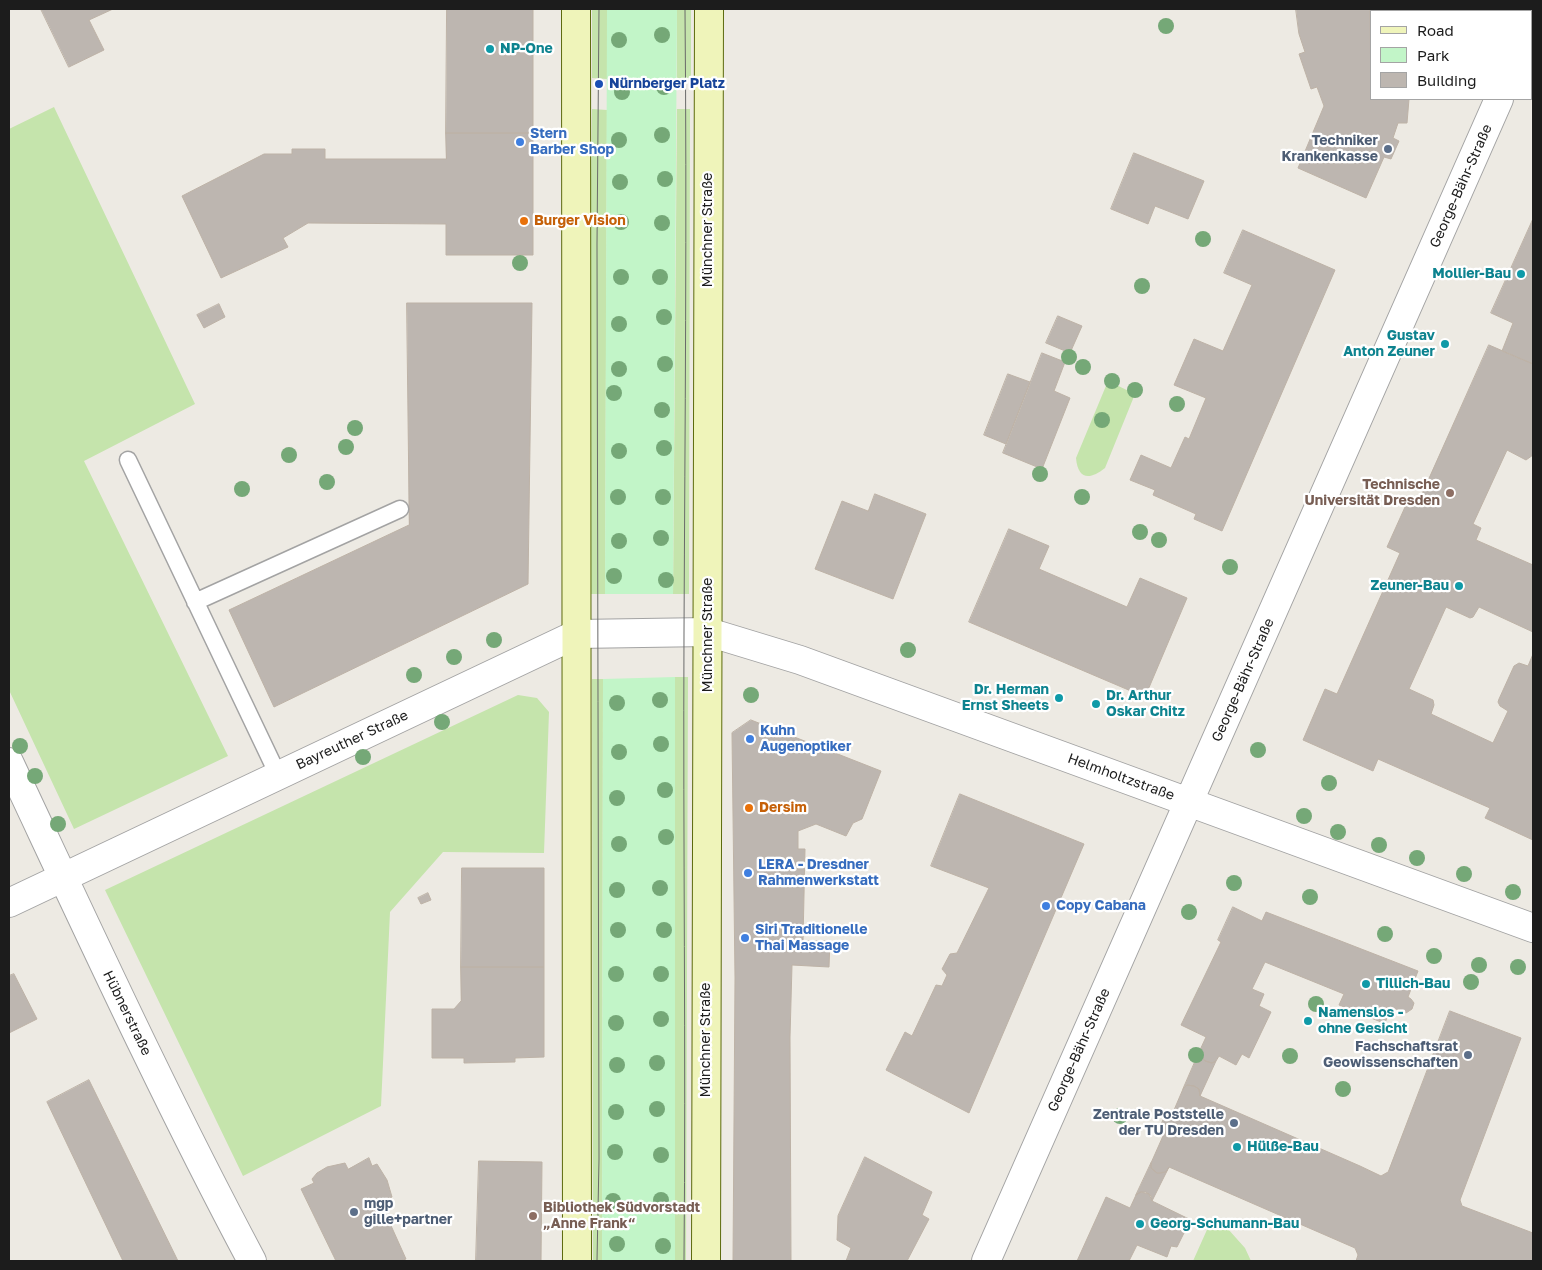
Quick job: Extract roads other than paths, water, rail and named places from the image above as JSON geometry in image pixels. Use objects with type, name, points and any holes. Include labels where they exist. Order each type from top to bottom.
[{"type":"street","points":[[576,9],[577,1261]]},
{"type":"street","name":"Münchner Straße","points":[[706,1261],[709,9]]},
{"type":"street","name":"George-Bähr-Straße","points":[[986,1261],[1499,100]]},
{"type":"street","name":"Bayreuther Straße","points":[[9,903],[577,634],[708,632]]},
{"type":"street","name":"Helmholtzstraße","points":[[708,632],[800,660],[1533,928]]},
{"type":"street","name":"Hübnerstraße","points":[[9,762],[140,1042],[252,1261]]},
{"type":"lane","points":[[128,460],[278,775]]},
{"type":"lane","points":[[196,602],[400,509]]},
{"type":"tram line","points":[[597,1261],[599,1159],[597,244],[599,9]]},
{"type":"tram line","points":[[684,1261],[685,9]]},
{"type":"place","name":"NP-One","points":[[490,49]]},
{"type":"place","name":"Nürnberger Platz","points":[[599,84]]},
{"type":"place","name":"Stern Barber Shop","points":[[520,142]]},
{"type":"place","name":"Techniker Krankenkasse","points":[[1388,149]]},
{"type":"place","name":"Burger Vision","points":[[524,221]]},
{"type":"place","name":"Mollier-Bau","points":[[1521,274]]},
{"type":"place","name":"Gustav Anton Zeuner","points":[[1445,344]]},
{"type":"place","name":"Technische Universität Dresden","points":[[1450,493]]},
{"type":"place","name":"Zeuner-Bau","points":[[1459,586]]},
{"type":"place","name":"Dr. Herman Ernst Sheets","points":[[1059,698]]},
{"type":"place","name":"Dr. Arthur Oskar Chitz","points":[[1096,704]]},
{"type":"place","name":"Kuhn Augenoptiker","points":[[750,739]]},
{"type":"place","name":"Dersim","points":[[749,808]]},
{"type":"place","name":"LERA - Dresdner Rahmenwerkstatt","points":[[748,873]]},
{"type":"place","name":"Copy Cabana","points":[[1046,906]]},
{"type":"place","name":"Siri Traditionelle Thai Massage","points":[[745,938]]},
{"type":"place","name":"Tillich-Bau","points":[[1366,984]]},
{"type":"place","name":"Namenslos - ohne Gesicht","points":[[1308,1021]]},
{"type":"place","name":"Fachschaftsrat Geowissenschaften","points":[[1468,1055]]},
{"type":"place","name":"Zentrale Poststelle der TU Dresden","points":[[1234,1123]]},
{"type":"place","name":"Hülße-Bau","points":[[1237,1147]]},
{"type":"place","name":"mgp gille+partner","points":[[354,1212]]},
{"type":"place","name":"Bibliothek Südvorstadt „Anne Frank“","points":[[533,1216]]},
{"type":"place","name":"Georg-Schumann-Bau","points":[[1140,1224]]}]
